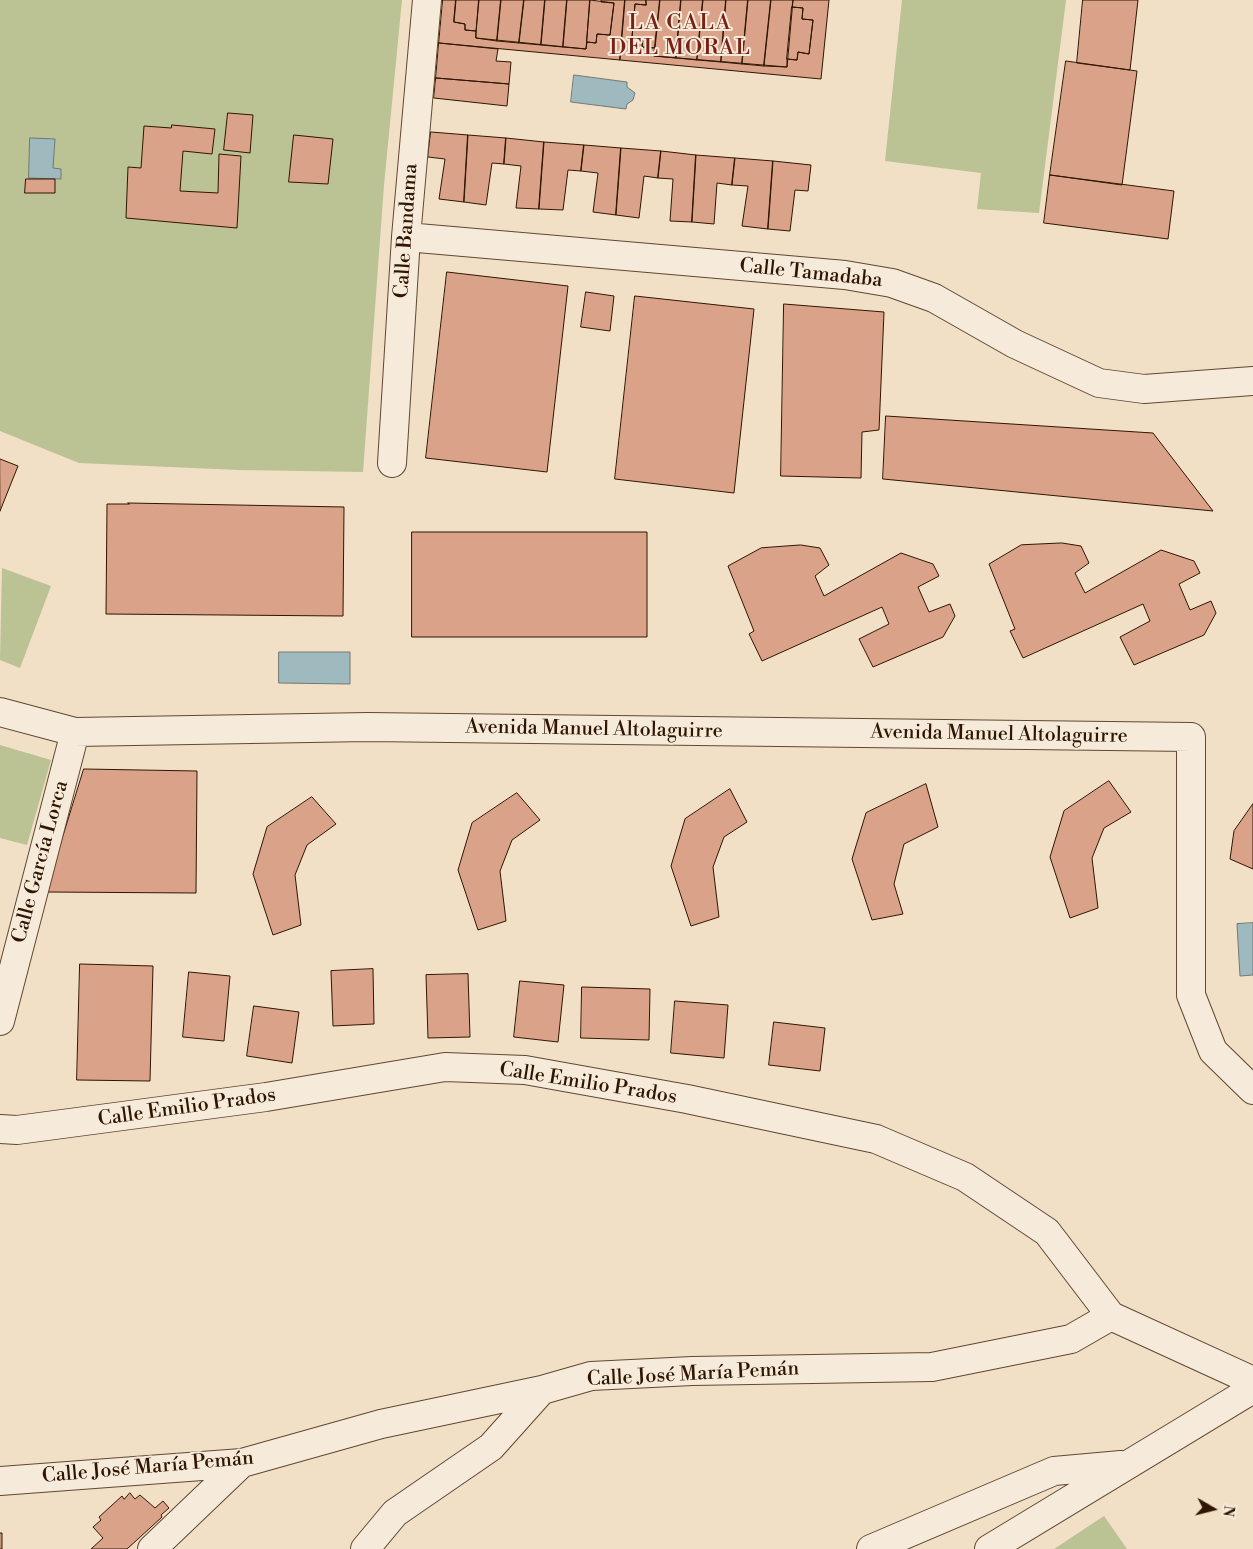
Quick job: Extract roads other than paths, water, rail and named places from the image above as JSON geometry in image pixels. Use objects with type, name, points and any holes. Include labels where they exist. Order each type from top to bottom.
[{"type":"street","name":"Calle Bandama","points":[[392,463],[406,237],[427,0]]},
{"type":"street","name":"Calle Tamadaba","points":[[406,237],[864,278],[892,283],[934,298],[1015,344],[1099,383],[1144,389],[1253,381]]},
{"type":"street","name":"Avenida Manuel Altolaguirre","points":[[0,712],[75,732],[368,727],[1191,737],[1191,995],[1213,1051],[1253,1090]]},
{"type":"street","name":"Calle García Lorca","points":[[0,1021],[75,732]]},
{"type":"street","name":"Calle Emilio Prados","points":[[0,1129],[17,1130],[266,1098],[445,1067],[525,1070],[687,1099],[876,1139],[965,1177],[1047,1232],[1110,1316]]},
{"type":"street","points":[[1110,1316],[1253,1380]]},
{"type":"street","name":"Calle José María Pemán","points":[[0,1482],[242,1463],[381,1424],[542,1390],[591,1376],[692,1371],[932,1367],[1072,1339],[1110,1316]]},
{"type":"street","points":[[989,1549],[1253,1389]]},
{"type":"street","points":[[365,1549],[395,1513],[491,1447],[542,1390]]},
{"type":"street","points":[[152,1549],[242,1463]]},
{"type":"street","points":[[871,1549],[1054,1471],[1129,1464]]},
{"type":"water","points":[[574,75],[627,82],[627,87],[635,93],[633,100],[627,104],[626,109],[571,102]]},
{"type":"water","points":[[30,138],[55,139],[53,168],[61,169],[61,179],[29,178]]},
{"type":"water","points":[[279,652],[350,652],[350,684],[279,683]]},
{"type":"water","points":[[1253,923],[1253,975],[1240,976],[1237,924]]},
{"type":"district","name":"LA CALA DEL MORAL","points":[[680,36]]}]
